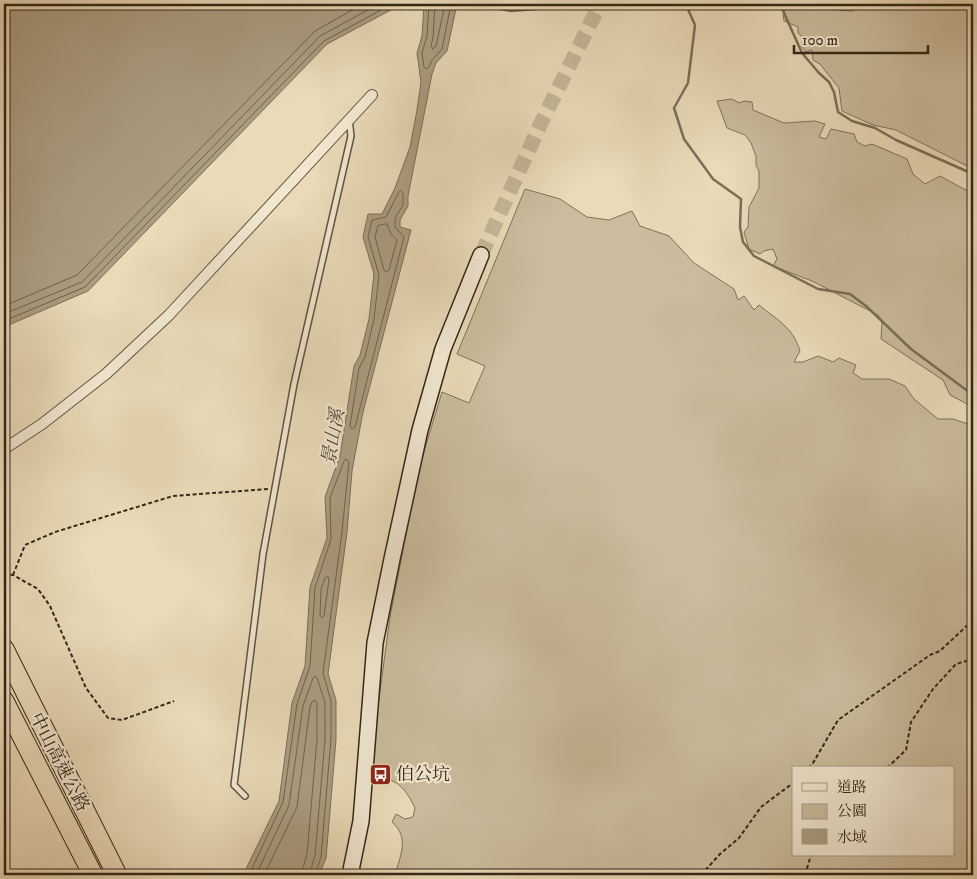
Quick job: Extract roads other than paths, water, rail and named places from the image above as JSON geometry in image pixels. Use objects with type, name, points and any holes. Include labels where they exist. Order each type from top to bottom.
[{"type":"highway","name":"中山高速公路","points":[[4,649],[117,875]]},
{"type":"highway","name":"中山高速公路","points":[[4,701],[93,875]]},
{"type":"main road","points":[[350,875],[361,821],[375,643],[392,559],[420,430],[444,348],[481,255]]},
{"type":"street","points":[[4,449],[42,424],[106,374],[169,315],[372,95]]},
{"type":"lane","points":[[245,796],[234,785],[263,554],[294,384],[351,136],[349,119]]},
{"type":"water","points":[[4,4],[402,4],[327,44],[88,291],[4,327]]},
{"type":"water","points":[[424,4],[457,4],[447,51],[436,63],[432,74],[408,196],[408,206],[400,220],[400,227],[411,230],[363,412],[352,471],[347,532],[328,674],[336,700],[336,740],[326,858],[319,875],[243,875],[279,801],[292,703],[305,666],[310,587],[327,538],[325,497],[340,456],[354,366],[360,355],[369,319],[374,274],[363,237],[368,214],[382,214],[395,188],[410,147],[421,82],[417,53],[422,36]]},
{"type":"waterway","points":[[471,4],[511,11],[554,6],[579,9],[600,8],[619,4]]},
{"type":"waterway","points":[[664,4],[690,4]]},
{"type":"waterway","points":[[780,4],[802,53],[829,82],[834,92],[838,112],[852,121],[875,128],[896,140],[973,174]]},
{"type":"waterway","points":[[686,5],[695,25],[688,83],[674,108],[684,139],[713,179],[741,199],[740,227],[743,242],[754,256],[818,289],[850,294],[866,306],[911,349],[973,395]]},
{"type":"tunnel","points":[[481,255],[541,123],[600,4]]},
{"type":"place","name":"伯公坑","points":[[380,774]]},
{"type":"water label","name":"景山溪","points":[[332,437]]}]
